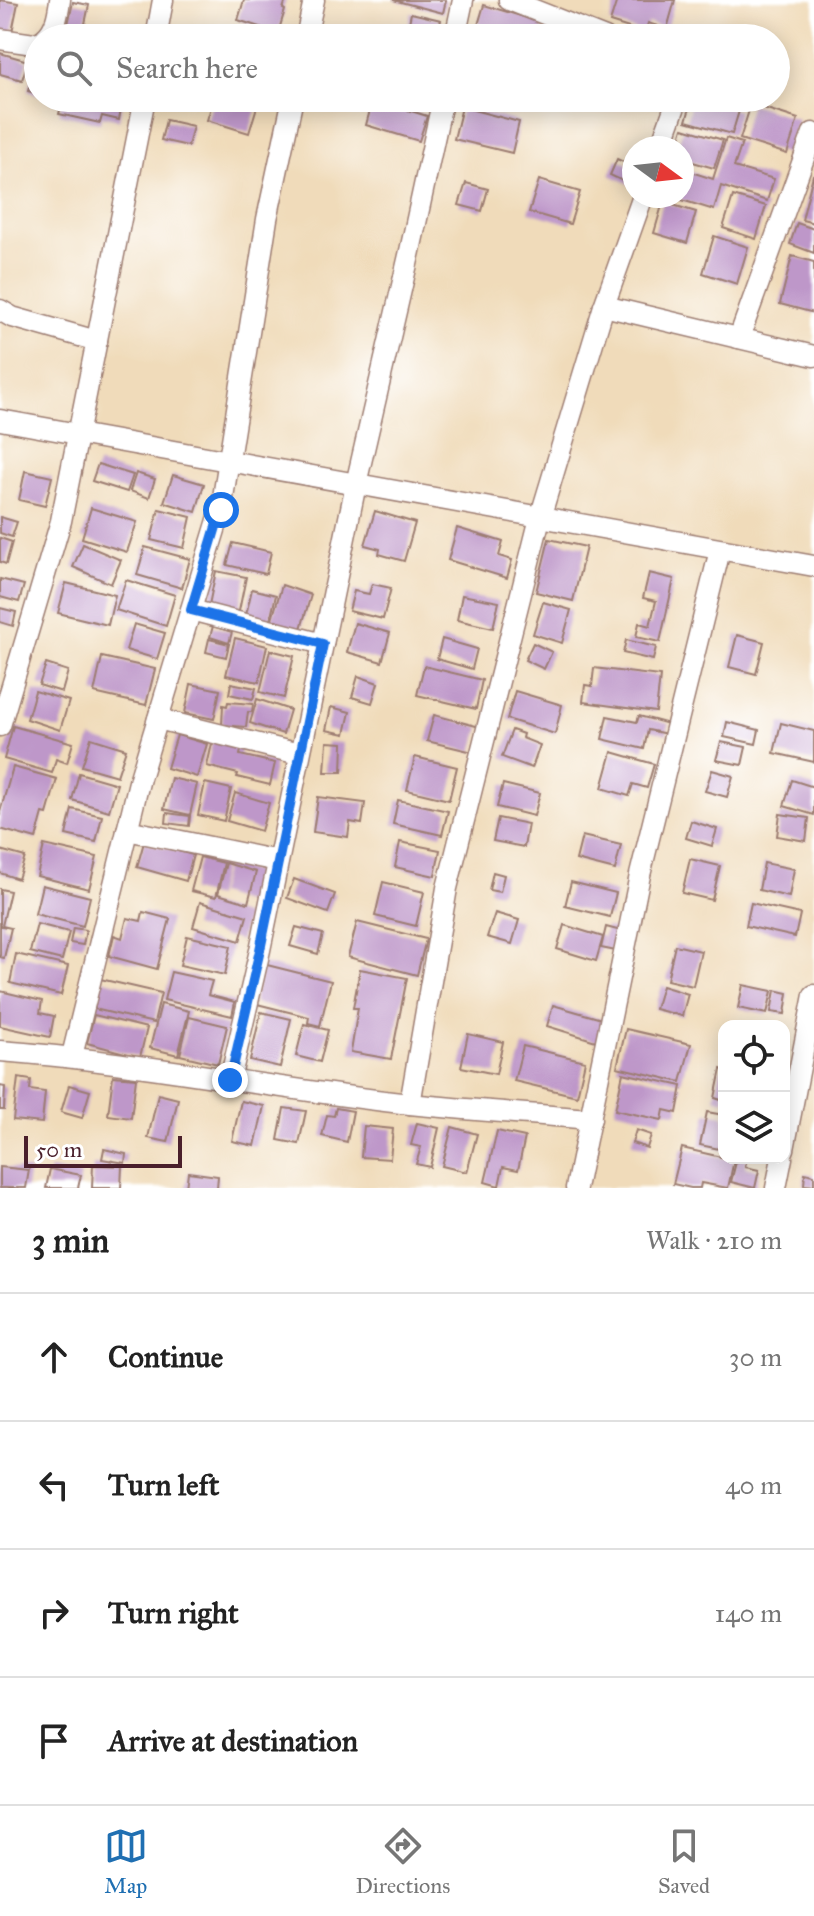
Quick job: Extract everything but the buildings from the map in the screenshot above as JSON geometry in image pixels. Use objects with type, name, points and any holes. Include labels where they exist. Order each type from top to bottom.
[{"type":"street","points":[[54,24],[60,0]]},
{"type":"street","points":[[159,24],[163,0]]},
{"type":"street","points":[[309,24],[314,0]]},
{"type":"street","points":[[458,24],[463,0]]},
{"type":"street","points":[[509,0],[570,24]]},
{"type":"street","points":[[0,39],[24,43]]},
{"type":"street","points":[[0,726],[61,521],[142,112]]},
{"type":"street","points":[[72,1056],[127,830],[221,510],[267,219],[290,112]]},
{"type":"street","points":[[230,1080],[260,950],[356,484],[440,112]]},
{"type":"street","points":[[664,136],[673,112]]},
{"type":"street","points":[[739,338],[813,133]]},
{"type":"street","points":[[410,1104],[447,888],[540,518],[604,306],[639,208]]},
{"type":"street","points":[[604,306],[814,356]]},
{"type":"street","points":[[0,310],[12,317],[97,341]]},
{"type":"street","points":[[0,420],[814,566]]},
{"type":"street","points":[[576,1188],[640,875],[720,550]]},
{"type":"street","points":[[191,610],[323,644]]},
{"type":"street","points":[[158,719],[299,754]]},
{"type":"street","points":[[127,830],[278,861]]},
{"type":"street","points":[[790,1118],[814,995]]},
{"type":"street","points":[[0,1051],[72,1056],[410,1104],[591,1119]]},
{"type":"street","points":[[776,1188],[781,1164]]},
{"type":"route","points":[[221,510],[191,610],[323,644],[230,1080]]}]
